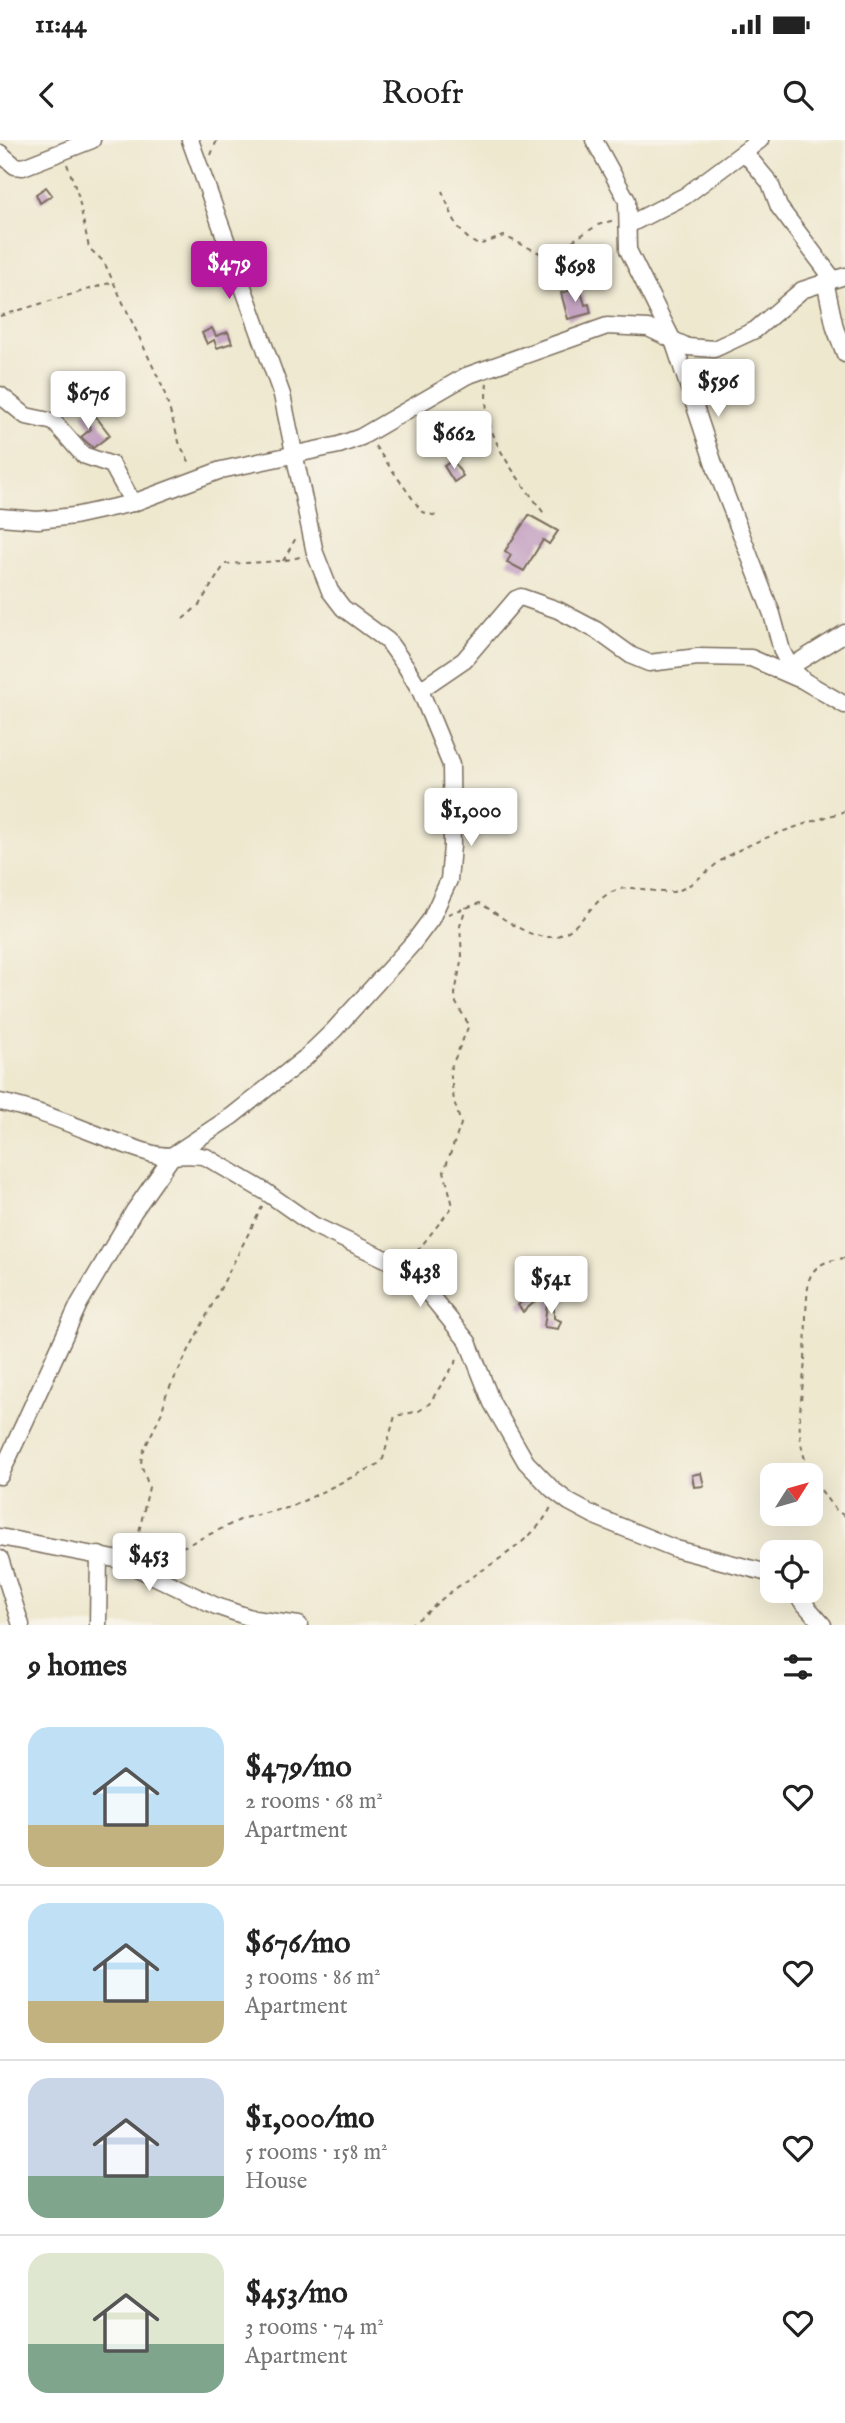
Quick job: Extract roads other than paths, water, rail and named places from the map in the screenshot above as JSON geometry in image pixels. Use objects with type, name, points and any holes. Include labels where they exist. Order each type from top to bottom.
[{"type":"street","points":[[0,153],[19,167],[92,140]]},
{"type":"street","points":[[0,1476],[79,1304],[134,1211],[173,1155],[232,1116],[305,1058],[396,962],[431,919],[449,880],[453,783],[451,765],[420,690],[388,641],[335,599],[315,553],[282,396],[271,358],[190,140]]},
{"type":"street","points":[[594,140],[622,189],[628,221],[628,250],[674,343],[714,464],[790,667],[804,681]]},
{"type":"street","points":[[628,221],[685,197],[760,140]]},
{"type":"street","points":[[745,153],[770,183],[779,207],[834,279],[835,328],[845,354]]},
{"type":"street","points":[[0,517],[18,520],[74,516],[133,503],[221,470],[339,445],[366,433],[440,389],[489,368],[607,326],[648,328],[674,343],[702,350],[731,342],[768,321],[802,289],[834,279]]},
{"type":"street","points":[[0,395],[26,416],[54,422],[83,454],[112,465],[133,503]]},
{"type":"street","points":[[0,532],[18,520]]},
{"type":"street","points":[[420,690],[464,660],[516,599],[521,597],[558,610],[596,630],[632,656],[649,663],[698,657],[751,658],[804,681],[845,705]]},
{"type":"street","points":[[790,667],[845,633]]},
{"type":"street","points":[[0,1102],[27,1108],[157,1155],[192,1153],[206,1157],[266,1192],[330,1235],[404,1269],[446,1310],[472,1350],[481,1378],[526,1462],[552,1489],[597,1517],[676,1549],[760,1571]]},
{"type":"street","points":[[0,1537],[120,1560],[216,1606],[254,1619],[299,1625]]},
{"type":"street","points":[[98,1625],[99,1555]]},
{"type":"street","points":[[0,1559],[21,1625]]},
{"type":"street","points":[[804,1603],[823,1625]]}]
